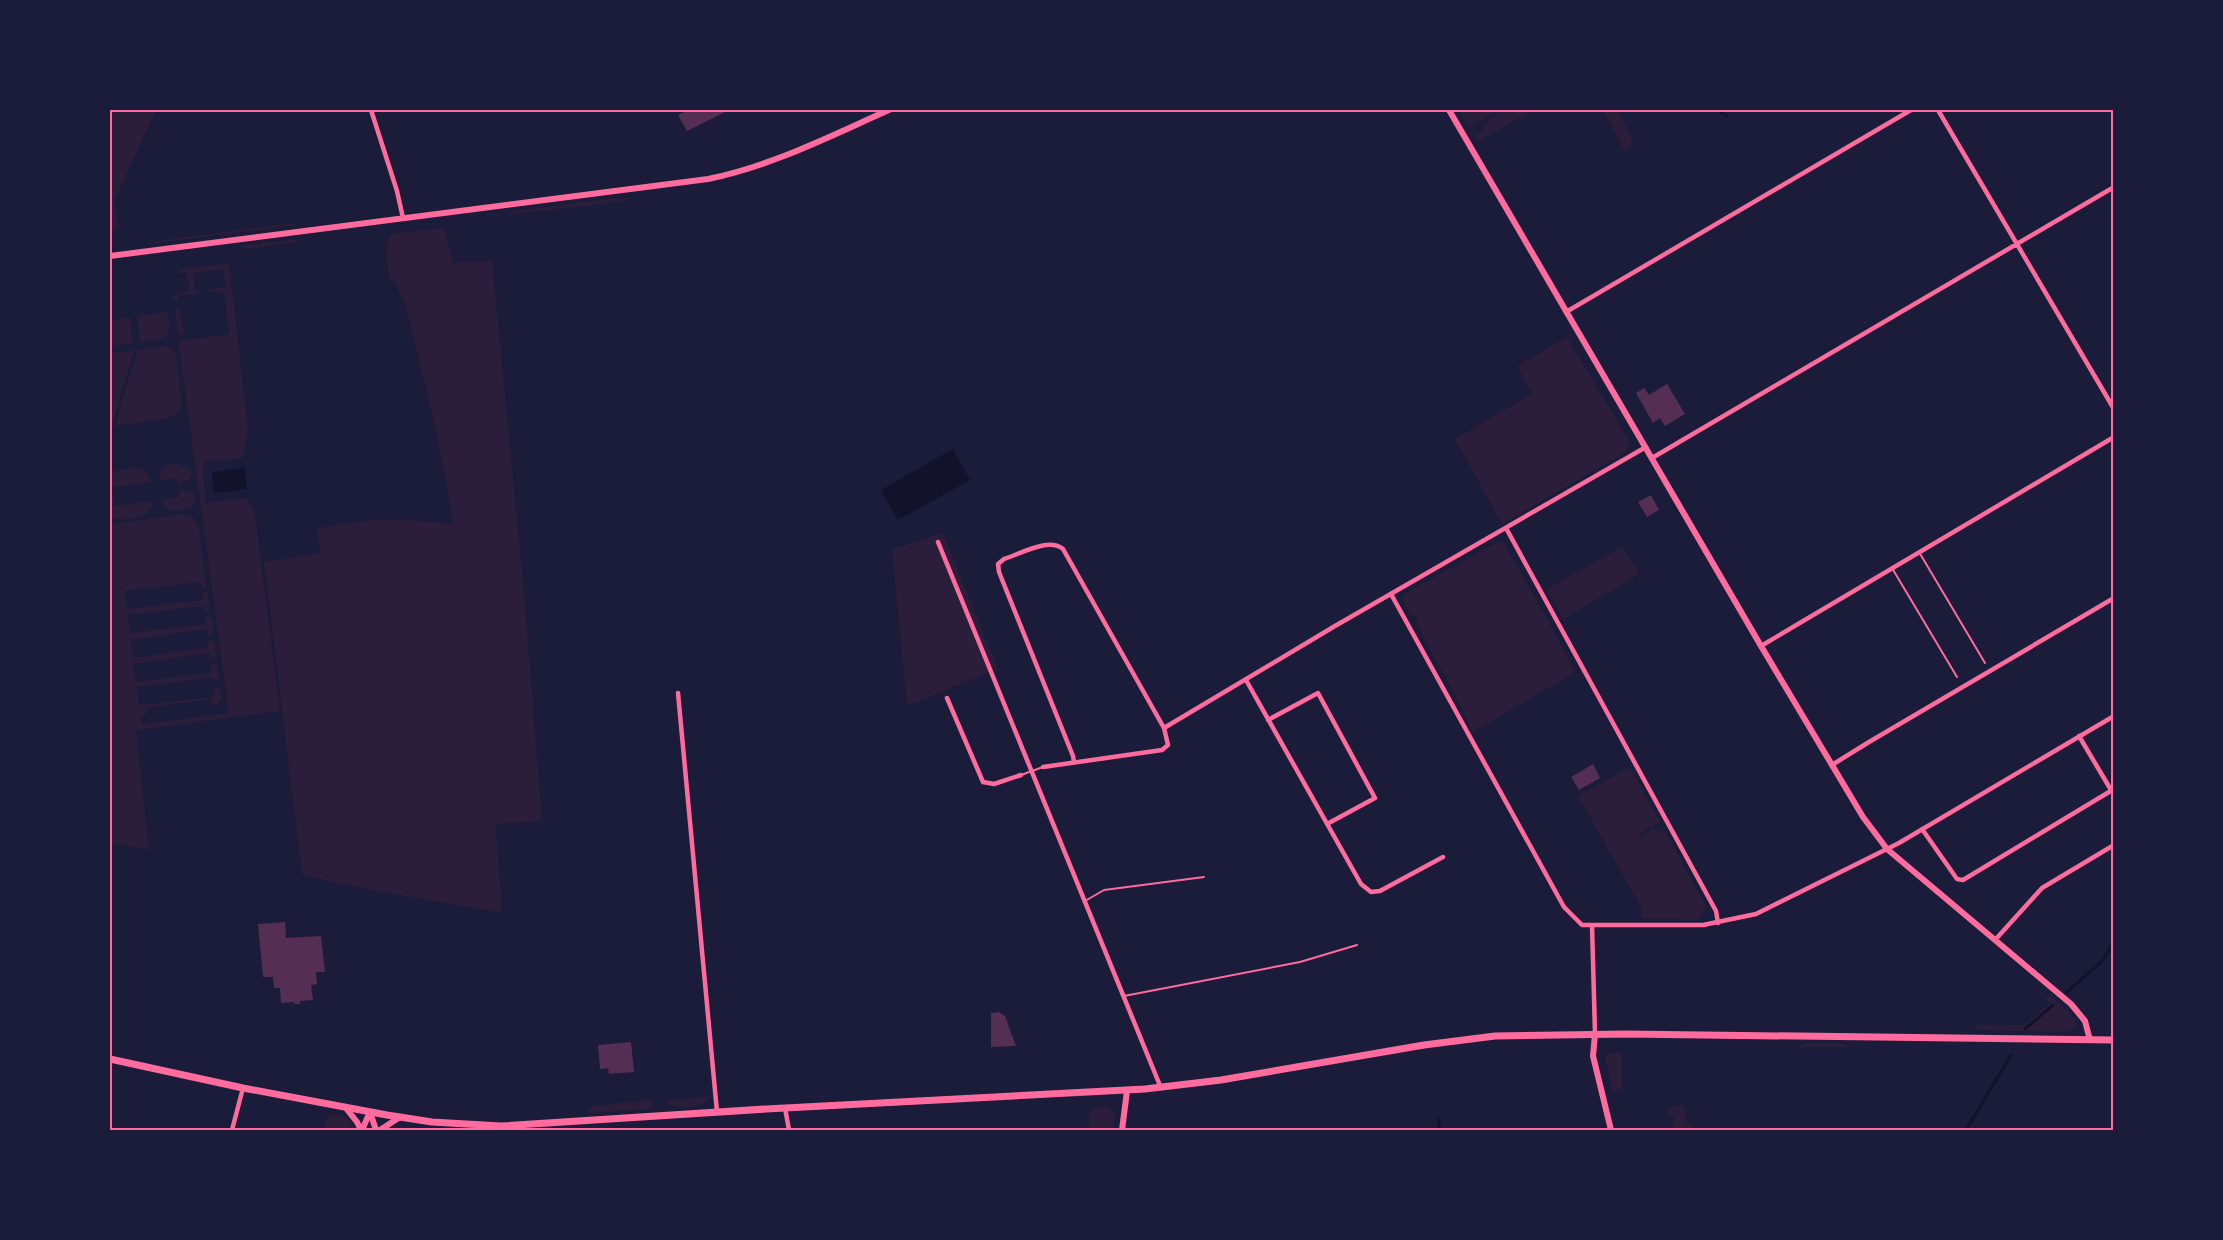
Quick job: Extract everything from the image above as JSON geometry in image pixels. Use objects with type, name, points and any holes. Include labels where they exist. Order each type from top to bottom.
[{"type":"main road","points":[[110,1059],[243,1088],[370,1112],[464,1125],[501,1126],[1161,1088],[1241,1077],[1459,1040],[1504,1035],[2114,1040]]},
{"type":"street","points":[[371,110],[397,191],[403,218]]},
{"type":"street","points":[[110,256],[731,174],[773,160],[890,110]]},
{"type":"street","points":[[1449,110],[1863,817],[1887,849],[2079,1012],[2088,1026],[2090,1040]]},
{"type":"street","points":[[1566,312],[1911,110]]},
{"type":"street","points":[[1938,110],[2114,409]]},
{"type":"street","points":[[1652,458],[2114,187]]},
{"type":"street","points":[[1761,646],[2114,437]]},
{"type":"street","points":[[1164,728],[1646,447]]},
{"type":"street","points":[[1506,528],[1716,911],[1718,922]]},
{"type":"street","points":[[938,542],[1161,1088]]},
{"type":"street","points":[[1043,767],[1162,750],[1168,744],[1164,728],[1063,549],[1050,544],[1004,559],[999,564],[999,572],[1074,762]]},
{"type":"street","points":[[1391,594],[1564,907],[1582,925],[1703,925],[1765,910],[1887,849],[2114,716]]},
{"type":"street","points":[[1832,765],[2114,598]]},
{"type":"street","points":[[1246,680],[1361,884],[1371,892],[1380,891],[1443,857]]},
{"type":"street","points":[[678,693],[717,1112]]},
{"type":"street","points":[[1268,720],[1318,693],[1375,798],[1327,824]]},
{"type":"street","points":[[947,698],[983,782],[988,785],[994,784],[1021,775]]},
{"type":"street","points":[[1922,829],[1957,879],[1963,880],[2112,789],[2079,736]]},
{"type":"street","points":[[1995,940],[2042,888],[2114,845]]},
{"type":"street","points":[[1592,925],[1595,1034],[1593,1056],[1611,1131]]},
{"type":"street","points":[[232,1131],[243,1088]]},
{"type":"street","points":[[1122,1131],[1127,1090]]},
{"type":"street","points":[[345,1107],[361,1131]]},
{"type":"street","points":[[785,1108],[789,1131]]},
{"type":"street","points":[[361,1131],[370,1112]]},
{"type":"street","points":[[370,1112],[378,1131],[400,1117]]},
{"type":"lane","points":[[1919,552],[1984,663]]},
{"type":"lane","points":[[1892,568],[1957,677]]},
{"type":"lane","points":[[1021,775],[1043,767]]},
{"type":"lane","points":[[1085,901],[1104,890],[1204,877]]},
{"type":"lane","points":[[1124,996],[1300,962],[1357,945]]},
{"type":"shaded area","points":[[110,110],[156,110],[114,201],[119,228],[110,230]]},
{"type":"shaded area","points":[[1459,110],[1499,110],[1469,127]]},
{"type":"shaded area","points":[[1502,110],[1533,110],[1478,142],[1475,136]]},
{"type":"shaded area","points":[[1603,110],[1618,110],[1632,138],[1631,146],[1625,152]]},
{"type":"shaded area","points":[[618,198],[630,200],[507,215],[515,211]]},
{"type":"shaded area","points":[[303,222],[297,225],[156,243],[148,242]]},
{"type":"shaded area","points":[[444,228],[454,263],[492,261],[524,591],[542,821],[496,824],[502,913],[371,890],[302,875],[264,562],[320,553],[317,528],[371,520],[396,519],[454,524],[436,429],[406,307],[394,281],[389,278],[386,247],[390,234]]},
{"type":"shaded area","points":[[297,239],[298,242],[244,249],[243,246]]},
{"type":"shaded area","points":[[229,263],[248,428],[243,458],[203,462],[205,503],[246,498],[254,508],[280,711],[136,730],[149,850],[110,842],[110,524],[186,514],[193,517],[199,526],[206,587],[202,589],[200,582],[125,591],[127,609],[203,600],[202,592],[207,592],[210,608],[205,612],[204,606],[128,615],[130,633],[206,624],[205,616],[212,618],[213,634],[207,635],[206,629],[131,640],[133,658],[208,647],[208,640],[215,643],[216,657],[210,659],[209,653],[133,664],[136,682],[212,672],[211,664],[217,664],[219,681],[213,682],[212,678],[137,687],[139,705],[214,697],[214,689],[220,688],[222,698],[218,704],[212,706],[211,699],[146,708],[146,715],[140,716],[142,724],[229,713],[179,345],[181,341],[229,334],[224,291],[206,291],[226,286],[223,269],[193,273],[195,291],[199,291],[199,294],[179,296],[177,302],[173,295],[189,291],[187,272],[179,273],[179,270]]},
{"type":"shaded area","points":[[179,308],[184,332],[181,335],[178,333],[175,311]]},
{"type":"shaded area","points":[[168,312],[168,333],[156,340],[140,342],[137,316]]},
{"type":"shaded area","points":[[130,317],[133,343],[110,346],[110,320]]},
{"type":"shaded area","points":[[1567,337],[1630,442],[1626,452],[1502,524],[1455,439],[1532,394],[1517,366]]},
{"type":"shaded area","points":[[165,346],[172,348],[176,353],[182,406],[175,415],[169,418],[115,426],[137,350]]},
{"type":"shaded area","points":[[134,350],[112,426],[110,426],[110,353]]},
{"type":"shaded area","points":[[953,449],[970,480],[898,520],[881,490]]},
{"type":"shaded area","points":[[176,463],[190,469],[192,474],[189,480],[178,485],[177,478],[159,481],[163,468]]},
{"type":"shaded area","points":[[137,468],[146,471],[152,482],[112,487],[114,506],[154,501],[152,507],[143,515],[129,519],[110,518],[110,472]]},
{"type":"shaded area","points":[[245,468],[247,489],[214,493],[212,472]]},
{"type":"shaded area","points":[[179,490],[186,490],[194,495],[194,505],[188,509],[167,509],[161,500],[180,497]]},
{"type":"shaded area","points":[[943,533],[998,669],[907,706],[892,549]]},
{"type":"shaded area","points":[[1501,540],[1576,672],[1473,732],[1416,624],[1418,621],[1415,615],[1411,616],[1402,599],[1406,593]]},
{"type":"shaded area","points":[[1622,547],[1640,574],[1563,619],[1546,589]]},
{"type":"shaded area","points":[[1630,767],[1660,822],[1640,833],[1641,836],[1653,829],[1659,832],[1664,829],[1706,906],[1699,920],[1641,918],[1642,909],[1578,796]]},
{"type":"shaded area","points":[[2031,986],[2045,996],[2052,997],[2069,1012],[2076,1020],[2077,1028],[2067,1032],[1977,1030],[1976,1025],[2025,1025],[2050,1003]]},
{"type":"shaded area","points":[[1807,1043],[1845,1044],[1850,1047],[1800,1049],[1801,1045]]},
{"type":"shaded area","points":[[1622,1052],[1622,1089],[1612,1091],[1605,1058],[1610,1053]]},
{"type":"shaded area","points":[[711,1096],[702,1104],[689,1107],[675,1106],[664,1101]]},
{"type":"shaded area","points":[[650,1100],[654,1102],[650,1109],[588,1113],[592,1106]]},
{"type":"shaded area","points":[[1684,1105],[1687,1124],[1693,1123],[1693,1130],[1669,1130],[1669,1127],[1675,1125],[1668,1107]]},
{"type":"shaded area","points":[[1100,1106],[1110,1109],[1116,1117],[1112,1130],[1089,1130],[1089,1111]]},
{"type":"shaded area","points":[[330,1114],[347,1118],[356,1130],[325,1128],[327,1117]]},
{"type":"building","points":[[688,110],[729,110],[687,131],[678,115]]},
{"type":"building","points":[[1667,384],[1685,414],[1665,426],[1660,418],[1653,423],[1636,393],[1644,388],[1649,395]]},
{"type":"building","points":[[1651,495],[1659,510],[1647,517],[1638,502]]},
{"type":"building","points":[[1593,764],[1600,778],[1579,790],[1571,777]]},
{"type":"building","points":[[285,922],[286,938],[321,936],[325,972],[316,972],[317,984],[311,985],[313,1000],[300,1001],[300,1004],[281,1003],[280,988],[274,988],[273,977],[263,977],[258,924]]},
{"type":"building","points":[[999,1012],[1005,1016],[1016,1046],[991,1047],[991,1013]]},
{"type":"building","points":[[631,1042],[634,1072],[609,1074],[608,1068],[600,1069],[598,1045]]},
{"type":"waterway","points":[[1717,110],[1727,116]]},
{"type":"waterway","points":[[2067,992],[2101,962],[2114,943]]},
{"type":"waterway","points":[[2025,1029],[2053,1005]]},
{"type":"waterway","points":[[1966,1130],[2011,1055]]},
{"type":"waterway","points":[[1439,1119],[1439,1130]]}]
